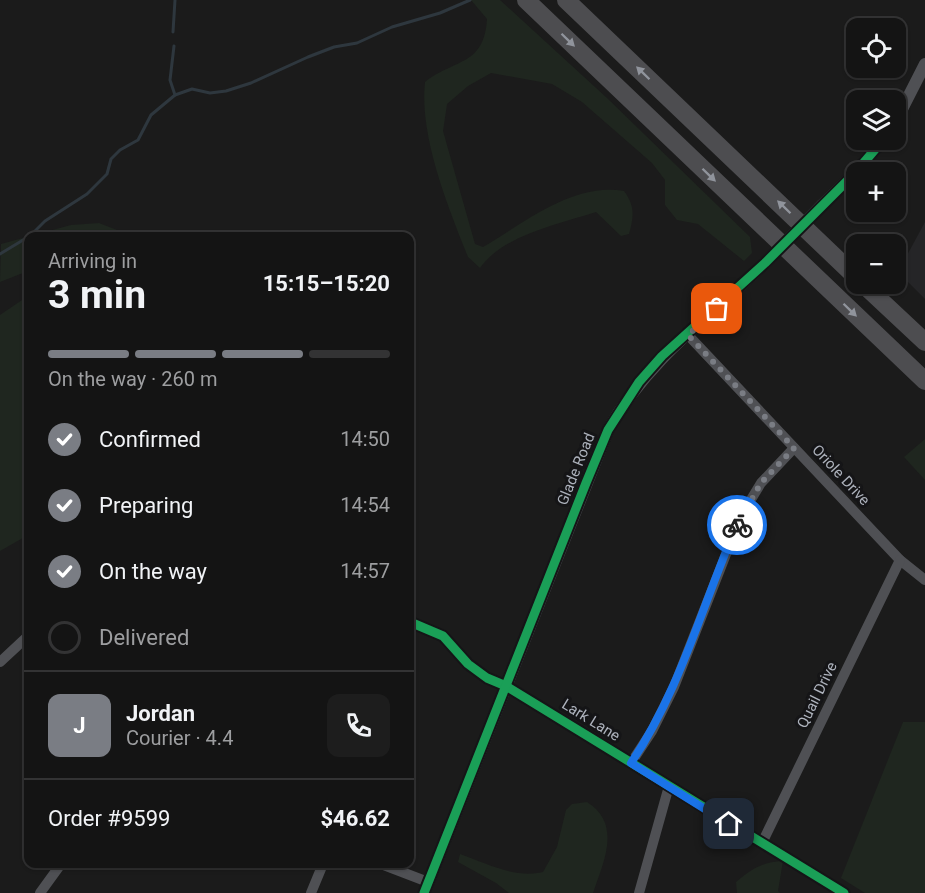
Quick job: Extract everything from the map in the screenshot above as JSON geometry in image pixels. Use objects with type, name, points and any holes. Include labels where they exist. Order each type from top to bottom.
[{"type":"highway","points":[[526,0],[925,381]]},
{"type":"highway","points":[[566,0],[846,267]]},
{"type":"highway","points":[[874,294],[925,342]]},
{"type":"street","points":[[906,101],[925,64]]},
{"type":"street","name":"Glade Road","points":[[426,888],[608,430],[622,405],[645,374],[765,263],[855,173],[875,150]]},
{"type":"street","name":"Oriole Drive","points":[[688,335],[900,560],[925,580]]},
{"type":"street","points":[[631,763],[652,731],[674,687],[721,563],[745,508],[761,483],[794,448]]},
{"type":"street","name":"Quail Drive","points":[[762,843],[900,560]]},
{"type":"street","name":"Lark Lane","points":[[414,624],[443,636],[468,664],[487,678],[506,686],[844,893]]},
{"type":"street","points":[[0,662],[24,640]]},
{"type":"street","points":[[639,893],[669,786]]},
{"type":"street","points":[[40,893],[58,868]]},
{"type":"street","points":[[312,893],[321,868]]},
{"type":"street","points":[[388,868],[426,888]]},
{"type":"shaded area","points":[[471,0],[500,0],[607,98],[750,237],[752,253],[744,261],[698,224],[677,220],[665,205],[665,180],[652,163],[582,102],[552,84],[491,73],[468,86],[447,104],[443,131],[475,244],[483,247],[532,216],[568,198],[586,193],[605,190],[624,191],[632,206],[633,216],[629,234],[621,236],[596,212],[549,226],[503,247],[480,268],[468,257],[444,194],[431,148],[424,103],[425,82],[466,59],[480,45],[485,34],[487,19]]},
{"type":"shaded area","points":[[925,222],[925,299],[906,280],[906,257]]},
{"type":"shaded area","points":[[99,223],[119,232],[45,232],[71,225]]},
{"type":"shaded area","points":[[24,238],[24,273],[0,282],[1,244]]},
{"type":"shaded area","points":[[24,299],[24,537],[0,551],[0,315]]},
{"type":"shaded area","points":[[925,439],[925,480],[904,457]]},
{"type":"shaded area","points":[[903,722],[925,722],[925,893],[865,893],[841,878]]},
{"type":"shaded area","points":[[587,802],[598,811],[607,832],[605,856],[593,893],[509,893],[458,862],[460,854],[511,872],[532,874],[543,872],[557,847],[566,810],[572,804]]},
{"type":"shaded area","points":[[783,861],[778,891],[780,893],[737,893],[736,882],[747,873],[763,865]]},
{"type":"waterway","points":[[173,32],[175,0]]},
{"type":"waterway","points":[[34,232],[45,221],[87,194],[107,174],[111,159],[120,150],[138,140],[151,115],[175,95],[192,89],[210,93],[226,91],[251,83],[334,47],[357,43],[392,27],[440,13],[470,0]]},
{"type":"waterway","points":[[174,46],[170,80],[175,95]]},
{"type":"waterway","points":[[0,254],[24,239]]},
{"type":"cycle path","points":[[424,893],[608,430],[639,382],[662,356],[765,263],[855,173],[875,150]]},
{"type":"cycle path","points":[[414,624],[443,636],[468,664],[487,678],[506,686],[844,893]]},
{"type":"way so far","points":[[717,309],[688,335],[794,448],[761,483],[737,525]]},
{"type":"route","points":[[729,824],[631,763],[652,731],[674,687],[737,525]]}]
